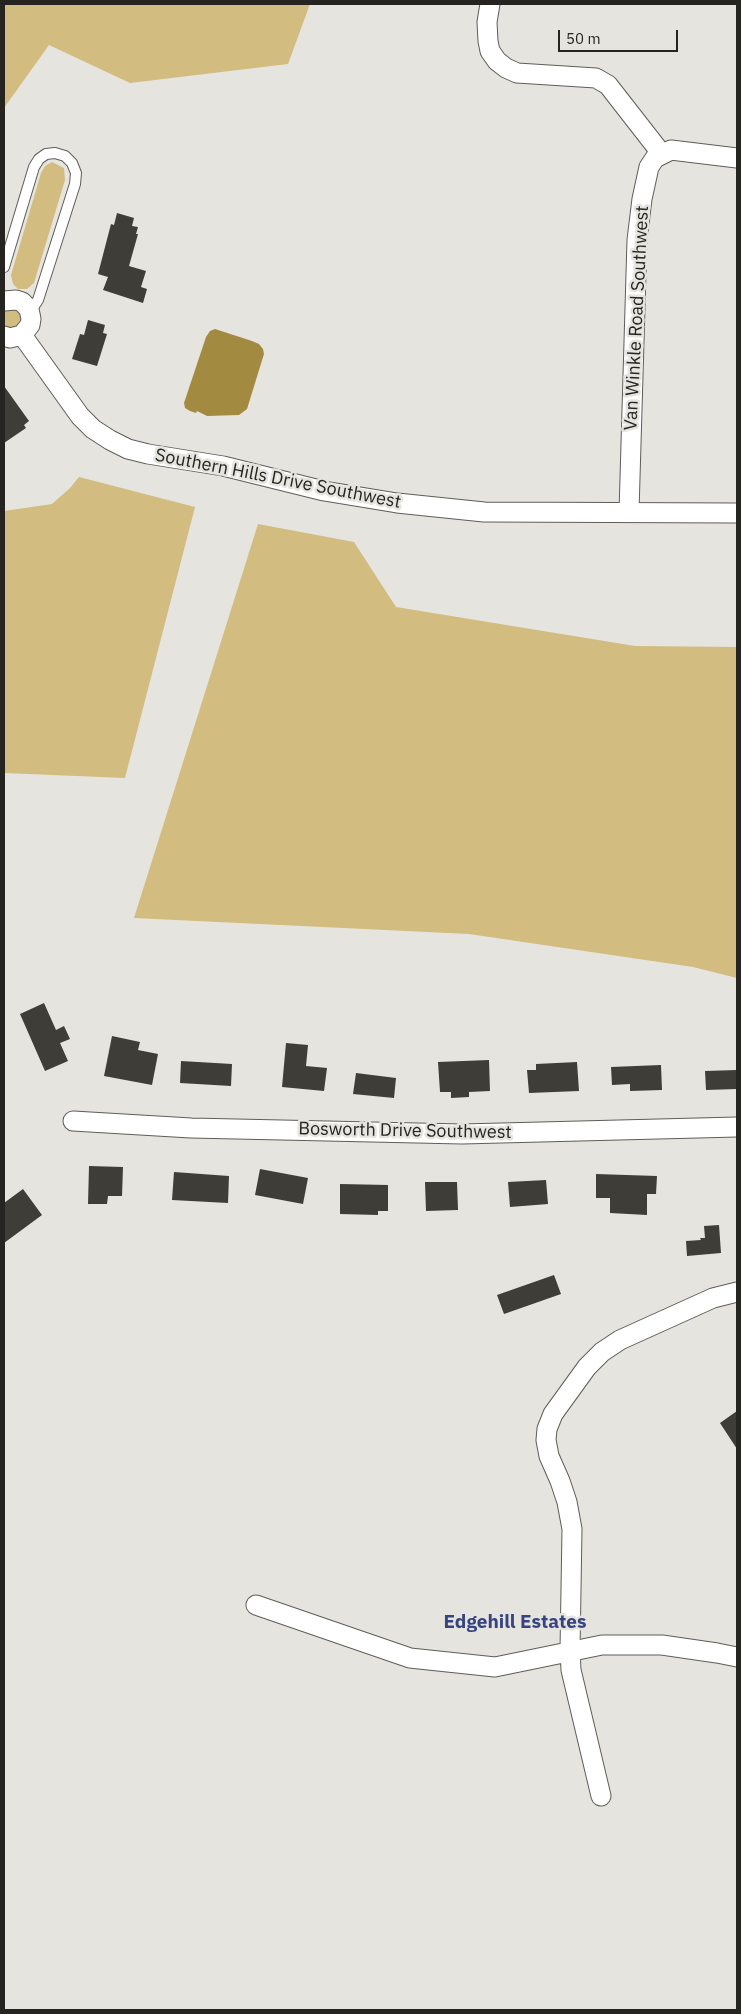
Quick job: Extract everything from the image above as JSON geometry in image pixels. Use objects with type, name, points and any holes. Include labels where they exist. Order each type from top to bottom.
[{"type":"street","points":[[490,4],[487,22],[490,51],[497,61],[506,68],[517,73],[596,78],[608,85],[661,153],[676,150],[737,158]]},
{"type":"street","name":"Van Winkle Road Southwest","points":[[629,512],[637,240],[642,199],[649,167],[661,153]]},
{"type":"street","points":[[4,301],[16,300],[22,302],[29,309],[30,326],[13,336]]},
{"type":"street","name":"Southern Hills Drive Southwest","points":[[13,336],[80,416],[110,440],[128,449],[148,454],[223,466],[324,491],[397,503],[484,512],[737,513]]},
{"type":"street","name":"Bosworth Drive Southwest","points":[[73,1121],[191,1128],[462,1134],[737,1126]]},
{"type":"street","points":[[601,1796],[571,1670],[572,1529],[567,1502],[549,1456],[546,1440],[547,1429],[553,1414],[587,1367],[602,1352],[620,1340],[714,1298],[737,1292]]},
{"type":"street","points":[[256,1605],[410,1658],[496,1667],[570,1650],[602,1645],[662,1645],[737,1657]]},
{"type":"lane","points":[[4,267],[34,167],[39,159],[46,154],[55,153],[65,156],[72,163],[76,173],[75,184],[38,300],[29,309]]},
{"type":"shaded area","points":[[4,4],[310,4],[288,64],[130,83],[49,45],[4,108]]},
{"type":"shaded area","points":[[52,162],[64,168],[65,180],[34,283],[27,289],[18,289],[13,284],[11,275],[41,173],[45,166]]},
{"type":"shaded area","points":[[13,306],[24,317],[20,328],[4,329],[4,308]]},
{"type":"shaded area","points":[[215,329],[252,341],[259,344],[263,349],[264,354],[247,409],[239,415],[207,416],[185,408],[184,403],[206,337],[210,331]]},
{"type":"shaded area","points":[[79,477],[195,507],[125,778],[4,773],[4,511],[52,504]]},
{"type":"shaded area","points":[[258,524],[354,542],[396,607],[635,646],[737,647],[737,978],[693,967],[469,934],[134,918]]},
{"type":"building","points":[[117,213],[134,218],[132,226],[138,227],[136,234],[138,234],[129,266],[146,271],[141,287],[147,289],[143,303],[103,290],[108,277],[98,274],[111,224],[114,225]]},
{"type":"building","points":[[88,320],[105,325],[103,333],[107,334],[97,366],[72,359],[80,334],[84,335]]},
{"type":"building","points":[[4,386],[29,421],[24,425],[26,428],[4,443]]},
{"type":"building","points":[[44,1003],[56,1030],[64,1026],[70,1039],[60,1043],[68,1061],[45,1071],[20,1014]]},
{"type":"building","points":[[112,1036],[140,1042],[138,1050],[158,1054],[152,1085],[104,1076]]},
{"type":"building","points":[[286,1043],[308,1045],[306,1066],[327,1068],[324,1091],[282,1087]]},
{"type":"building","points":[[489,1060],[490,1091],[469,1092],[469,1097],[451,1098],[451,1092],[440,1092],[438,1062]]},
{"type":"building","points":[[181,1061],[232,1064],[231,1086],[180,1083]]},
{"type":"building","points":[[577,1062],[579,1091],[529,1093],[527,1070],[536,1070],[536,1064]]},
{"type":"building","points":[[661,1065],[662,1090],[630,1091],[630,1084],[612,1085],[611,1067]]},
{"type":"building","points":[[737,1070],[737,1089],[706,1090],[705,1071]]},
{"type":"building","points":[[356,1073],[396,1078],[394,1098],[353,1094]]},
{"type":"building","points":[[89,1166],[123,1167],[122,1196],[108,1196],[107,1204],[88,1204]]},
{"type":"building","points":[[260,1169],[308,1178],[303,1204],[255,1195]]},
{"type":"building","points":[[174,1172],[229,1176],[228,1203],[172,1200]]},
{"type":"building","points":[[596,1174],[657,1176],[656,1194],[647,1194],[647,1215],[610,1213],[610,1198],[596,1198]]},
{"type":"building","points":[[546,1180],[548,1204],[510,1207],[508,1182]]},
{"type":"building","points":[[425,1182],[457,1182],[458,1210],[426,1211]]},
{"type":"building","points":[[340,1184],[388,1185],[388,1211],[378,1211],[378,1215],[340,1214]]},
{"type":"building","points":[[23,1189],[42,1215],[4,1243],[4,1203]]},
{"type":"building","points":[[719,1225],[721,1253],[687,1256],[686,1241],[705,1238],[704,1226]]},
{"type":"building","points":[[554,1275],[561,1294],[504,1314],[497,1295]]},
{"type":"building","points":[[737,1411],[737,1449],[720,1423]]},
{"type":"district","name":"Edgehill Estates","points":[[515,1623]]}]
